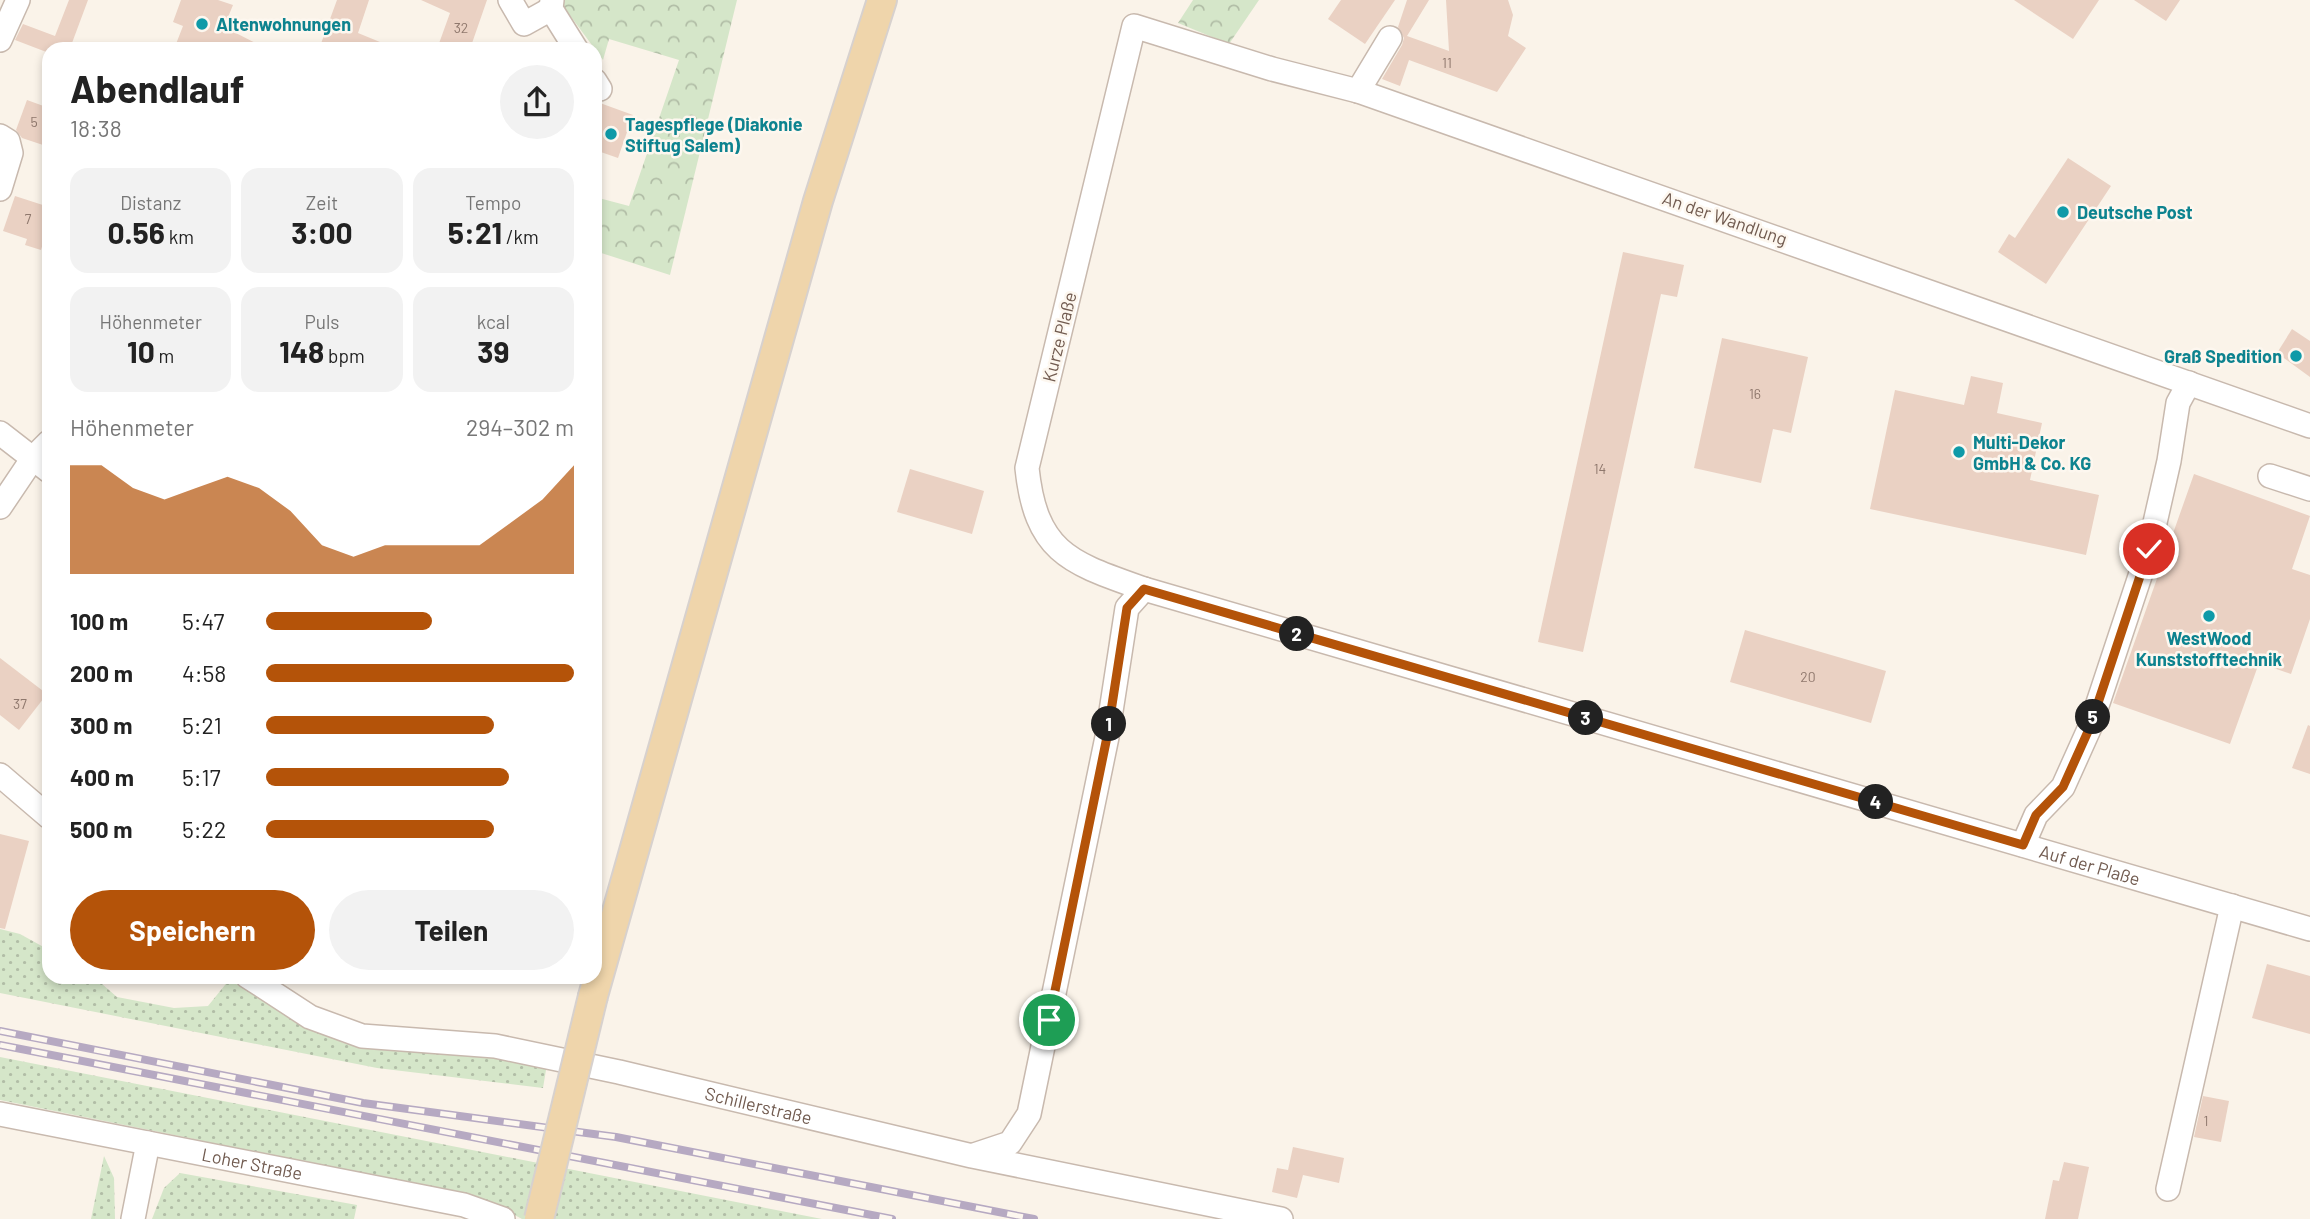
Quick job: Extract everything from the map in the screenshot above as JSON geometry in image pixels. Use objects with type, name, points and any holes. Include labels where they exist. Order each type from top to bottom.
[{"type":"main road","points":[[602,964],[818,201],[882,0]]},
{"type":"main road","points":[[540,1219],[596,984]]},
{"type":"street","points":[[0,40],[18,0]]},
{"type":"street","points":[[510,0],[524,24],[552,4],[572,42]]},
{"type":"street","name":"An der Wandlung","points":[[1134,26],[1272,69],[1358,91],[2310,426]]},
{"type":"street","name":"Kurze Plaße","points":[[1134,26],[1027,468],[1030,495],[1040,525],[1054,545],[1079,565],[1144,589]]},
{"type":"street","points":[[1358,91],[1390,38]]},
{"type":"street","points":[[0,136],[8,141],[10,153],[0,189]]},
{"type":"street","points":[[2023,845],[2036,815],[2063,787],[2090,727],[2149,549],[2169,461],[2178,403],[2189,383]]},
{"type":"street","points":[[0,433],[42,447]]},
{"type":"street","points":[[0,507],[42,452]]},
{"type":"street","points":[[2270,476],[2310,489]]},
{"type":"street","points":[[972,1156],[1010,1143],[1029,1114],[1107,737],[1127,608],[1144,589]]},
{"type":"street","name":"Auf der Plaße","points":[[1144,589],[2310,929]]},
{"type":"street","points":[[0,775],[42,811]]},
{"type":"street","points":[[2168,1189],[2232,906]]},
{"type":"street","name":"Schillerstraße","points":[[259,984],[310,1017],[362,1036],[495,1046],[619,1072],[972,1156],[1281,1219]]},
{"type":"street","name":"Loher Straße","points":[[0,1114],[464,1205],[503,1219]]},
{"type":"street","points":[[133,1219],[148,1143]]},
{"type":"green space","points":[[564,0],[737,0],[670,275],[602,253],[602,199],[629,206],[679,60],[609,39],[603,60],[602,42],[590,42],[563,6]]},
{"type":"green space","points":[[1193,0],[1259,0],[1229,44],[1178,23]]},
{"type":"green space","points":[[0,929],[20,934],[42,946],[42,984],[102,984],[117,997],[174,1008],[208,1006],[226,984],[236,984],[343,1043],[409,1051],[493,1055],[547,1064],[543,1088],[377,1068],[0,993]]},
{"type":"green space","points":[[0,1057],[822,1219],[522,1219],[507,1211],[189,1138],[0,1100]]},
{"type":"green space","points":[[104,1156],[114,1178],[115,1219],[91,1219]]},
{"type":"green space","points":[[180,1173],[357,1205],[354,1219],[152,1219],[164,1188]]},
{"type":"building","points":[[69,0],[88,0],[72,42],[42,42],[42,50],[15,40],[23,24],[55,36]]},
{"type":"building","name":"Altenwohnungen","points":[[181,0],[218,0],[233,5],[224,27],[253,42],[177,42],[183,26],[173,22]]},
{"type":"building","points":[[337,0],[369,0],[358,33],[380,42],[322,42]]},
{"type":"building","points":[[421,0],[487,0],[472,42],[440,42],[450,13]]},
{"type":"building","points":[[1341,0],[1395,0],[1365,44],[1328,19]]},
{"type":"building","points":[[1407,0],[1429,0],[1407,36],[1449,51],[1446,0],[1508,0],[1513,15],[1508,36],[1526,48],[1497,92],[1409,60],[1400,86],[1382,79],[1402,45],[1404,38],[1398,27]]},
{"type":"building","points":[[2014,0],[2099,0],[2073,39]]},
{"type":"building","points":[[2134,0],[2180,0],[2166,21]]},
{"type":"building","points":[[27,100],[42,105],[42,145],[22,138],[16,130]]},
{"type":"building","name":"Tagespflege (Diakonie Stiftug Salem)","points":[[602,104],[633,115],[618,158],[602,152]]},
{"type":"building","name":"Deutsche Post","points":[[2068,158],[2111,186],[2046,284],[1998,252],[2009,234],[2015,238]]},
{"type":"building","points":[[15,196],[42,205],[41,250],[25,245],[27,239],[3,231]]},
{"type":"building","points":[[1623,252],[1684,265],[1677,297],[1661,294],[1583,652],[1538,642]]},
{"type":"building","name":"Graß Spedition","points":[[2292,329],[2310,341],[2310,377],[2277,353]]},
{"type":"building","points":[[1722,338],[1808,357],[1791,433],[1773,429],[1761,483],[1694,468]]},
{"type":"building","name":"Multi-Dekor GmbH & Co. KG","points":[[1971,376],[2003,383],[1997,413],[2042,423],[2030,480],[2099,495],[2086,555],[1870,509],[1895,390],[1964,405]]},
{"type":"building","points":[[910,469],[984,491],[972,534],[897,512]]},
{"type":"building","name":"WestWood Kunststofftechnik","points":[[2194,474],[2310,516],[2292,569],[2310,575],[2310,619],[2291,674],[2259,663],[2230,744],[2113,703]]},
{"type":"building","points":[[1745,630],[1886,671],[1871,723],[1730,682]]},
{"type":"building","points":[[0,658],[42,690],[42,700],[19,730],[0,715]]},
{"type":"building","points":[[2308,725],[2310,726],[2310,774],[2292,768]]},
{"type":"building","points":[[0,834],[29,841],[5,929],[0,928]]},
{"type":"building","points":[[2267,964],[2310,976],[2310,1034],[2252,1018]]},
{"type":"building","points":[[2203,1096],[2229,1101],[2221,1142],[2194,1137]]},
{"type":"building","points":[[1293,1147],[1344,1158],[1339,1183],[1303,1175],[1297,1198],[1272,1192],[1277,1168],[1288,1170]]},
{"type":"building","points":[[2064,1162],[2089,1167],[2078,1219],[2045,1219],[2053,1180],[2059,1181]]},
{"type":"railway","points":[[0,1031],[363,1103],[616,1137],[1034,1219]]},
{"type":"railway","points":[[0,1045],[892,1219]]},
{"type":"place","name":"Altenwohnungen","points":[[202,24]]},
{"type":"place","name":"Tagespflege (Diakonie Stiftug Salem)","points":[[611,134]]},
{"type":"place","name":"Deutsche Post","points":[[2063,212]]},
{"type":"place","name":"Graß Spedition","points":[[2296,356]]},
{"type":"place","name":"Multi-Dekor GmbH & Co. KG","points":[[1959,452]]},
{"type":"place","name":"WestWood Kunststofftechnik","points":[[2209,616]]},
{"type":"route","points":[[1049,1020],[1107,737],[1127,608],[1144,589],[2023,845],[2036,815],[2063,787],[2090,727],[2149,549]]}]
